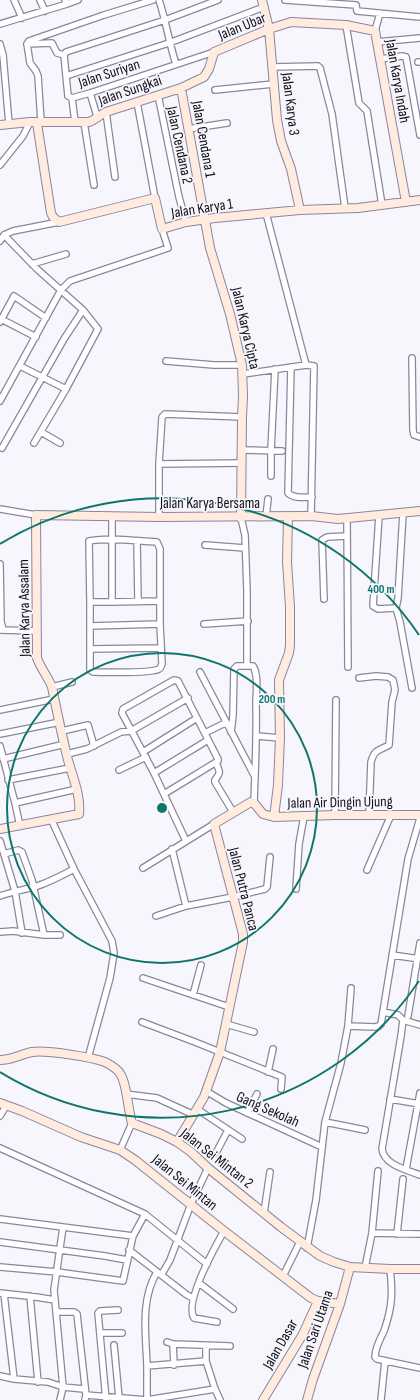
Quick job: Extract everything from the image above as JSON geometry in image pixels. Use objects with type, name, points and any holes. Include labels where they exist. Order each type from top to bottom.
[{"type":"street","points":[[14,0],[22,18]]},
{"type":"street","points":[[40,0],[44,11]]},
{"type":"street","points":[[0,24],[44,11],[66,2],[78,0]]},
{"type":"street","points":[[27,44],[29,41],[153,0]]},
{"type":"street","points":[[159,0],[166,20],[169,43],[176,64]]},
{"type":"street","points":[[64,55],[66,52],[166,20],[218,0]]},
{"type":"street","points":[[285,0],[356,3],[357,12],[420,17]]},
{"type":"street","points":[[64,55],[66,76],[169,43],[263,4]]},
{"type":"street","name":"Jalan Karya 3","points":[[263,4],[269,29],[276,120],[281,141],[291,169],[300,210]]},
{"type":"street","name":"Jalan Karya Indah","points":[[380,13],[375,31],[406,202]]},
{"type":"street","name":"Jalan Ubar","points":[[214,52],[269,29],[292,22],[346,25],[375,31]]},
{"type":"street","points":[[346,25],[359,103],[367,112],[382,205]]},
{"type":"street","points":[[377,42],[420,38]]},
{"type":"street","points":[[27,44],[52,43],[58,54],[64,55]]},
{"type":"street","points":[[0,44],[3,55],[3,126],[36,122]]},
{"type":"street","points":[[27,44],[30,63],[36,70],[38,76],[36,122],[51,213],[53,217],[60,222]]},
{"type":"street","name":"Jalan Suriyan","points":[[66,76],[68,96],[72,98],[214,52]]},
{"type":"street","name":"Jalan Sungkai","points":[[36,122],[84,122],[93,120],[97,116],[106,112],[181,88],[206,75],[214,52]]},
{"type":"street","points":[[380,59],[402,56],[406,58],[420,135]]},
{"type":"street","points":[[272,68],[318,66],[320,68],[332,114],[345,208]]},
{"type":"street","points":[[215,90],[273,84]]},
{"type":"street","name":"Jalan Cendana 1","points":[[181,88],[205,219]]},
{"type":"street","points":[[90,93],[97,116]]},
{"type":"street","name":"Jalan Cendana 2","points":[[158,95],[179,196],[186,222]]},
{"type":"street","points":[[72,98],[75,122]]},
{"type":"street","points":[[136,102],[155,198]]},
{"type":"street","points":[[106,112],[115,178]]},
{"type":"street","points":[[0,165],[36,122]]},
{"type":"street","points":[[84,122],[94,185]]},
{"type":"street","points":[[188,129],[227,123]]},
{"type":"street","name":"Jalan Karya 1","points":[[60,222],[155,198],[162,229],[186,222],[205,219],[420,201]]},
{"type":"street","points":[[266,213],[306,364]]},
{"type":"street","name":"Jalan Karya Cipta","points":[[205,219],[210,248],[230,314],[242,365],[243,396],[241,518]]},
{"type":"street","points":[[0,241],[4,235],[13,231],[60,222]]},
{"type":"street","points":[[0,401],[61,290],[70,281],[168,248],[162,229]]},
{"type":"street","points":[[4,235],[32,264],[83,310],[98,327],[98,331],[34,443]]},
{"type":"street","points":[[32,264],[66,254]]},
{"type":"street","points":[[36,337],[1,320],[14,296],[46,318]]},
{"type":"street","points":[[2,448],[83,310]]},
{"type":"street","points":[[412,358],[413,430],[414,436],[420,437]]},
{"type":"street","points":[[166,361],[214,365],[242,365]]},
{"type":"street","points":[[243,374],[306,364],[314,366],[311,516]]},
{"type":"street","points":[[20,366],[66,389]]},
{"type":"street","points":[[291,367],[288,493],[295,497],[312,497]]},
{"type":"street","points":[[271,476],[270,450],[275,369]]},
{"type":"street","points":[[159,517],[159,464],[162,416],[208,415],[242,417]]},
{"type":"street","points":[[41,432],[60,443]]},
{"type":"street","points":[[241,450],[282,451]]},
{"type":"street","points":[[159,464],[241,463]]},
{"type":"street","points":[[266,517],[268,499]]},
{"type":"street","name":"Jalan Karya Bersama","points":[[0,509],[36,515],[241,518],[311,516],[338,519],[420,511]]},
{"type":"street","points":[[403,513],[398,598],[396,608],[412,688]]},
{"type":"street","name":"Jalan Karya Assalam","points":[[36,515],[37,658],[41,669],[52,688],[70,768],[77,789],[80,808],[79,814],[52,821]]},
{"type":"street","points":[[112,516],[112,602]]},
{"type":"street","points":[[379,516],[373,606],[378,609],[396,608]]},
{"type":"street","name":"Jalan Air Dingin Ujung","points":[[288,517],[287,562],[290,607],[290,645],[289,653],[279,680],[280,738],[278,786],[274,817],[420,815]]},
{"type":"street","points":[[241,518],[245,535],[248,621],[247,665]]},
{"type":"street","points":[[347,518],[348,667]]},
{"type":"street","points":[[324,599],[322,540],[327,537],[347,536]]},
{"type":"street","points":[[112,540],[159,543],[162,664],[158,669],[138,672],[91,672],[90,670],[88,542],[112,540]]},
{"type":"street","points":[[137,541],[138,601]]},
{"type":"street","points":[[205,545],[245,548]]},
{"type":"street","points":[[0,564],[2,630],[36,631]]},
{"type":"street","points":[[90,602],[160,601]]},
{"type":"street","points":[[204,624],[248,621]]},
{"type":"street","points":[[90,626],[160,624]]},
{"type":"street","points":[[90,649],[161,648]]},
{"type":"street","points":[[231,732],[233,716],[234,669],[237,666],[253,666],[255,670],[257,736],[254,803],[260,812],[274,817]]},
{"type":"street","points":[[200,672],[225,723],[255,778]]},
{"type":"street","points":[[359,678],[376,676],[388,677],[393,680],[395,690],[392,702],[390,743],[387,747],[376,751],[373,755],[369,815]]},
{"type":"street","points":[[186,841],[145,755],[123,716],[123,709],[173,680],[176,680],[188,698],[218,759],[216,763],[220,772],[215,780],[233,812]]},
{"type":"street","points":[[52,688],[72,682]]},
{"type":"street","points":[[67,754],[88,749],[114,734],[126,730],[131,731],[188,698]]},
{"type":"street","points":[[0,710],[54,699]]},
{"type":"street","points":[[335,815],[336,700]]},
{"type":"street","points":[[119,770],[145,755],[198,718]]},
{"type":"street","points":[[0,734],[60,722]]},
{"type":"street","points":[[205,733],[225,723]]},
{"type":"street","points":[[62,732],[88,725],[94,746]]},
{"type":"street","points":[[257,736],[280,738]]},
{"type":"street","points":[[154,773],[208,740]]},
{"type":"street","points":[[3,759],[65,744]]},
{"type":"street","points":[[0,746],[20,826]]},
{"type":"street","points":[[164,794],[216,763]]},
{"type":"street","points":[[8,780],[70,768]]},
{"type":"street","points":[[15,803],[77,789]]},
{"type":"street","points":[[143,868],[248,803],[254,803]]},
{"type":"street","points":[[367,870],[391,815]]},
{"type":"street","points":[[296,889],[304,816]]},
{"type":"street","points":[[348,1026],[379,1026],[381,1024],[408,859],[420,818]]},
{"type":"street","points":[[0,829],[52,821],[74,869],[112,941],[114,952],[110,978],[88,1058]]},
{"type":"street","name":"Jalan Putra Panca","points":[[177,1142],[206,1091],[220,1052],[243,942],[243,934],[214,824]]},
{"type":"street","points":[[0,842],[15,891],[22,933]]},
{"type":"street","points":[[172,849],[186,906]]},
{"type":"street","points":[[4,854],[21,850],[28,866],[34,887],[44,935]]},
{"type":"street","points":[[156,916],[186,906],[233,897],[267,887],[270,857]]},
{"type":"street","points":[[0,896],[34,887],[53,880],[74,869]]},
{"type":"street","points":[[0,932],[12,931],[44,935],[60,935]]},
{"type":"street","points":[[408,1016],[419,958],[420,943]]},
{"type":"street","points":[[392,955],[419,958]]},
{"type":"street","points":[[192,994],[200,965]]},
{"type":"street","points":[[143,978],[229,1007]]},
{"type":"street","points":[[307,1248],[316,1200],[325,1122],[341,1063],[348,1026],[352,988]]},
{"type":"street","points":[[383,1012],[398,1015],[402,1020],[420,1025]]},
{"type":"street","points":[[402,1020],[401,1036],[382,1149],[383,1155],[387,1160],[420,1175]]},
{"type":"street","points":[[142,1022],[282,1077],[281,1089]]},
{"type":"street","points":[[226,1024],[254,1032]]},
{"type":"street","points":[[268,1072],[273,1049]]},
{"type":"street","points":[[0,1060],[8,1060],[33,1052],[44,1052],[88,1058],[104,1062],[114,1067],[122,1076],[132,1123],[120,1150]]},
{"type":"street","name":"Gang Sekolah","points":[[206,1091],[226,1103],[322,1147]]},
{"type":"street","points":[[406,1169],[420,1093]]},
{"type":"street","points":[[126,1094],[157,1098],[195,1112],[242,1139]]},
{"type":"street","points":[[247,1113],[257,1094]]},
{"type":"street","points":[[390,1099],[419,1103]]},
{"type":"street","points":[[0,1116],[3,1104]]},
{"type":"street","name":"Jalan Sei Mintan","points":[[3,1104],[81,1137],[120,1150],[136,1160],[224,1231],[311,1298],[318,1301],[340,1304]]},
{"type":"street","points":[[325,1122],[365,1130]]},
{"type":"street","name":"Jalan Sei Mintan 2","points":[[132,1123],[177,1142],[307,1248],[334,1262],[365,1268],[420,1269]]},
{"type":"street","points":[[216,1153],[228,1130]]},
{"type":"street","points":[[0,1148],[145,1214],[207,1264]]},
{"type":"street","points":[[148,1400],[145,1334],[147,1297],[150,1286],[170,1260],[191,1204],[208,1168]]},
{"type":"street","points":[[365,1268],[372,1233],[378,1171]]},
{"type":"street","points":[[264,1213],[270,1172]]},
{"type":"street","points":[[397,1234],[403,1179]]},
{"type":"street","points":[[0,1267],[57,1272],[120,1282],[124,1279],[133,1236],[145,1214]]},
{"type":"street","points":[[0,1219],[133,1236]]},
{"type":"street","points":[[60,1400],[62,1386],[55,1285],[63,1227]]},
{"type":"street","points":[[217,1322],[194,1318],[192,1312],[193,1298],[198,1283],[224,1231]]},
{"type":"street","points":[[372,1233],[420,1234]]},
{"type":"street","points":[[0,1242],[127,1260]]},
{"type":"street","points":[[284,1276],[300,1242]]},
{"type":"street","points":[[129,1250],[193,1298]]},
{"type":"street","name":"Jalan Sari Utama","points":[[307,1400],[312,1379],[340,1304],[350,1266]]},
{"type":"street","points":[[390,1269],[392,1304],[375,1357],[385,1361],[420,1368]]},
{"type":"street","points":[[198,1283],[233,1309]]},
{"type":"street","points":[[14,1379],[2,1294],[55,1300]]},
{"type":"street","points":[[30,1296],[38,1382]]},
{"type":"street","name":"Jalan Dasar","points":[[263,1400],[302,1334],[318,1301]]},
{"type":"street","points":[[106,1398],[98,1313],[100,1311],[118,1310]]},
{"type":"street","points":[[56,1312],[74,1312],[77,1314],[82,1350],[85,1398],[148,1400],[181,1397],[216,1388]]},
{"type":"street","points":[[100,1333],[122,1333]]},
{"type":"street","points":[[167,1342],[174,1344],[230,1346]]},
{"type":"street","points":[[174,1344],[174,1365]]},
{"type":"street","points":[[114,1345],[120,1398]]},
{"type":"street","points":[[206,1346],[206,1361],[220,1400]]},
{"type":"street","points":[[147,1366],[174,1365],[206,1361]]},
{"type":"street","points":[[381,1400],[385,1361]]},
{"type":"street","points":[[0,1376],[84,1388]]}]
